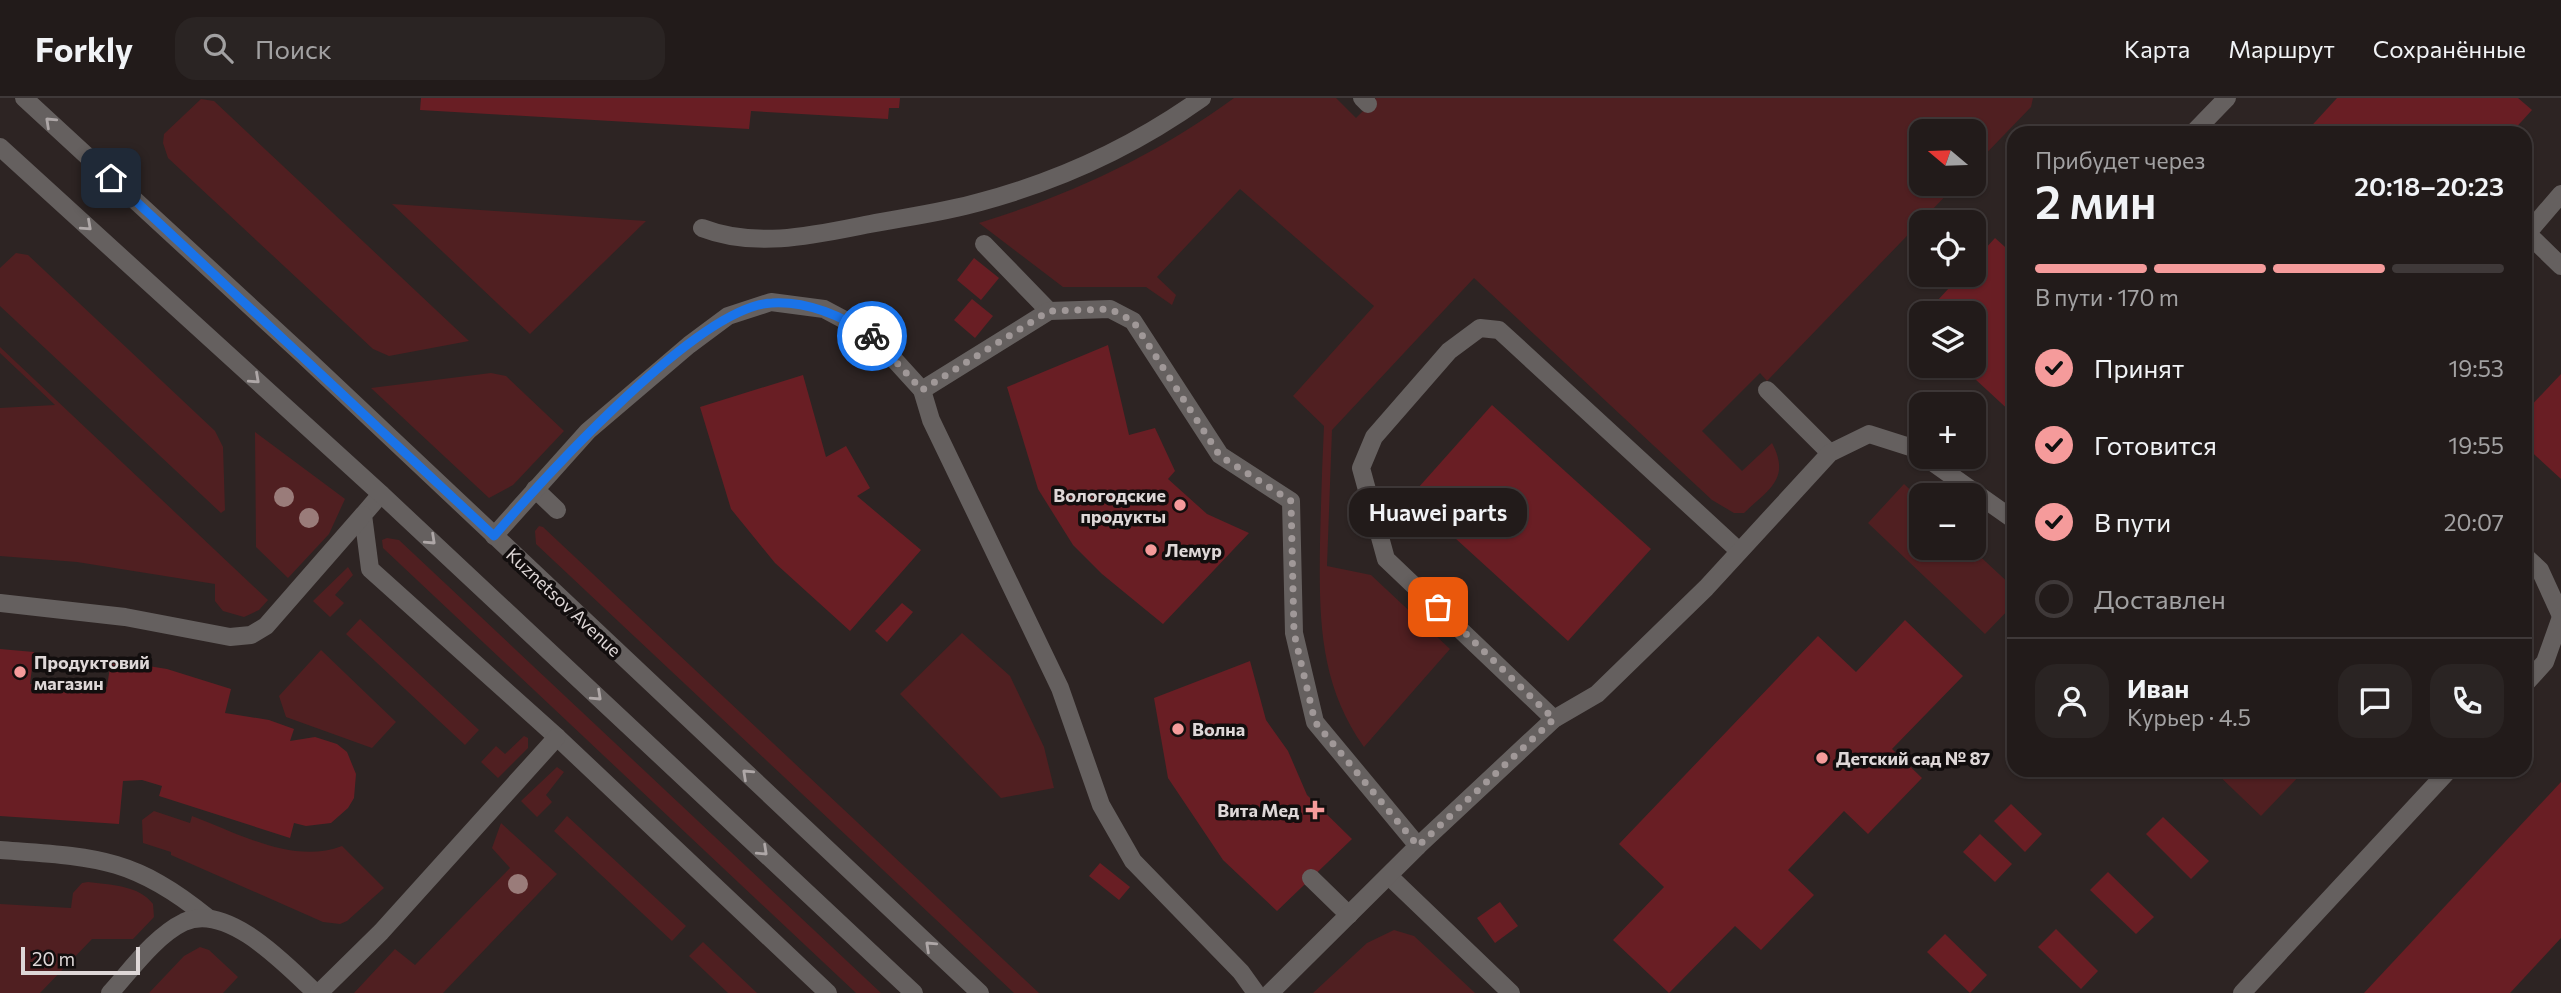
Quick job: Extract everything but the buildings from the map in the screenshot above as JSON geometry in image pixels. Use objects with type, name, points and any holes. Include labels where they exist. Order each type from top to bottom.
[{"type":"street","name":"Kuznetsov Avenue","points":[[24,98],[980,993]]},
{"type":"street","points":[[702,228],[727,238],[764,240],[834,231],[981,202],[1111,154],[1202,98]]},
{"type":"street","points":[[2200,126],[2227,98]]},
{"type":"street","points":[[0,147],[381,494],[914,993]]},
{"type":"street","points":[[2532,227],[2561,194]]},
{"type":"street","points":[[2532,239],[2561,266]]},
{"type":"street","points":[[984,244],[1049,311]]},
{"type":"street","points":[[494,536],[588,432],[688,345],[728,316],[771,302],[824,309],[871,334],[922,390],[931,420],[1060,688],[1101,805],[1133,861],[1241,972],[1256,993]]},
{"type":"street","points":[[922,390],[1049,311],[1110,309],[1133,321],[1220,456],[1291,501],[1294,633],[1315,722],[1418,846]]},
{"type":"street","points":[[1554,719],[1386,559],[1367,496],[1361,468],[1374,437],[1449,351],[1480,328],[1499,330],[1738,550]]},
{"type":"street","points":[[1767,390],[1830,453]]},
{"type":"street","points":[[1270,993],[1418,846],[1554,719],[1597,694],[1706,587],[1830,453],[1869,434],[1909,447]]},
{"type":"street","points":[[1943,469],[2007,515]]},
{"type":"street","points":[[535,489],[557,510]]},
{"type":"street","points":[[0,603],[125,617],[230,637],[251,635],[266,626],[381,494]]},
{"type":"street","points":[[363,515],[370,569],[557,737],[828,993]]},
{"type":"street","points":[[2532,563],[2540,570],[2561,616],[2545,662],[2532,676]]},
{"type":"street","points":[[0,850],[80,856],[127,867],[172,889],[207,917],[226,922],[272,952],[318,993],[381,932],[557,737]]},
{"type":"street","points":[[2242,993],[2443,777]]},
{"type":"street","points":[[1389,876],[1511,993]]},
{"type":"street","points":[[1311,878],[1349,915]]},
{"type":"street","points":[[110,993],[155,944],[185,922],[207,917]]},
{"type":"shaded area","points":[[1234,98],[1336,98],[1356,118],[1376,98],[2033,98],[2031,107],[2013,126],[2007,126],[2007,132],[1986,154],[1986,119],[1909,119],[1909,196],[1945,196],[1932,210],[1909,210],[1909,234],[1767,381],[1760,373],[1702,431],[1742,471],[1772,443],[1777,455],[1778,475],[1769,490],[1744,513],[1734,513],[1712,500],[1474,278],[1332,430],[1327,566],[1371,575],[1450,649],[1364,747],[1338,699],[1325,649],[1320,597],[1324,426],[1293,396],[1374,306],[1240,189],[1157,277],[1176,295],[1172,305],[1146,287],[1063,287],[979,223],[1079,186],[1174,138]]},
{"type":"shaded area","points":[[201,99],[214,101],[469,341],[389,356],[373,349],[168,158],[163,143],[164,134]]},
{"type":"shaded area","points":[[392,204],[646,221],[530,334]]},
{"type":"shaded area","points":[[16,253],[28,255],[215,431],[223,447],[225,510],[221,513],[0,306],[0,268]]},
{"type":"shaded area","points":[[0,347],[268,600],[259,610],[244,617],[223,611],[215,601],[215,584],[77,562],[0,556],[0,408],[55,405],[0,353]]},
{"type":"shaded area","points":[[491,373],[506,376],[564,431],[513,485],[489,498],[371,388]]},
{"type":"shaded area","points":[[255,432],[345,499],[329,534],[288,578],[256,547]]},
{"type":"shaded area","points":[[1904,484],[1909,489],[1909,560],[1984,560],[2007,581],[2007,611],[1985,634],[1868,523]]},
{"type":"shaded area","points":[[539,526],[1039,993],[1014,993],[536,544],[535,531]]},
{"type":"shaded area","points":[[382,540],[399,540],[881,993],[856,993],[383,548]]},
{"type":"shaded area","points":[[348,567],[353,575],[335,595],[344,603],[330,617],[313,601]]},
{"type":"shaded area","points":[[360,619],[479,730],[465,745],[346,634]]},
{"type":"shaded area","points":[[962,633],[1010,676],[1044,747],[1054,788],[1001,798],[900,694]]},
{"type":"shaded area","points":[[321,650],[396,722],[372,748],[286,717],[279,696]]},
{"type":"shaded area","points":[[524,736],[528,738],[528,748],[498,778],[481,762],[496,746],[505,754]]},
{"type":"shaded area","points":[[557,767],[564,772],[546,795],[552,802],[537,817],[521,801]]},
{"type":"shaded area","points":[[2220,777],[2298,777],[2261,816]]},
{"type":"shaded area","points":[[154,811],[190,823],[192,816],[247,838],[285,849],[323,851],[342,846],[384,888],[347,921],[340,924],[323,922],[171,855],[171,852],[143,843],[142,820]]},
{"type":"shaded area","points":[[567,816],[686,926],[672,941],[554,831]]},
{"type":"shaded area","points":[[501,823],[557,874],[443,993],[354,993],[395,949],[415,965],[510,868],[492,848]]},
{"type":"shaded area","points":[[82,883],[124,887],[140,893],[153,904],[154,917],[133,939],[92,939],[40,993],[0,993],[0,904],[71,908],[73,893]]},
{"type":"shaded area","points":[[1394,930],[1414,936],[1475,993],[1313,993],[1367,943]]},
{"type":"shaded area","points":[[703,942],[757,993],[728,993],[689,956]]},
{"type":"shaded area","points":[[200,947],[209,950],[238,977],[223,993],[149,993],[184,956]]},
{"type":"way so far","points":[[872,336],[922,390],[1049,311],[1110,309],[1133,321],[1151,345],[1220,456],[1291,501],[1290,552],[1294,633],[1315,722],[1350,766],[1381,798],[1418,846],[1554,719],[1438,607]]},
{"type":"place","name":"Вологодские продукты","points":[[1180,505]]},
{"type":"place","name":"Лемур","points":[[1151,550]]},
{"type":"place","name":"Huawei parts","points":[[1438,607]]},
{"type":"place","name":"Продуктовий магазин","points":[[20,672]]},
{"type":"place","name":"Волна","points":[[1178,729]]},
{"type":"place","name":"Детский сад № 87","points":[[1822,758]]},
{"type":"place","name":"Вита Мед","points":[[1315,810]]},
{"type":"route","points":[[111,178],[494,536],[588,432],[688,345],[728,316],[771,302],[824,309],[872,336]]}]
